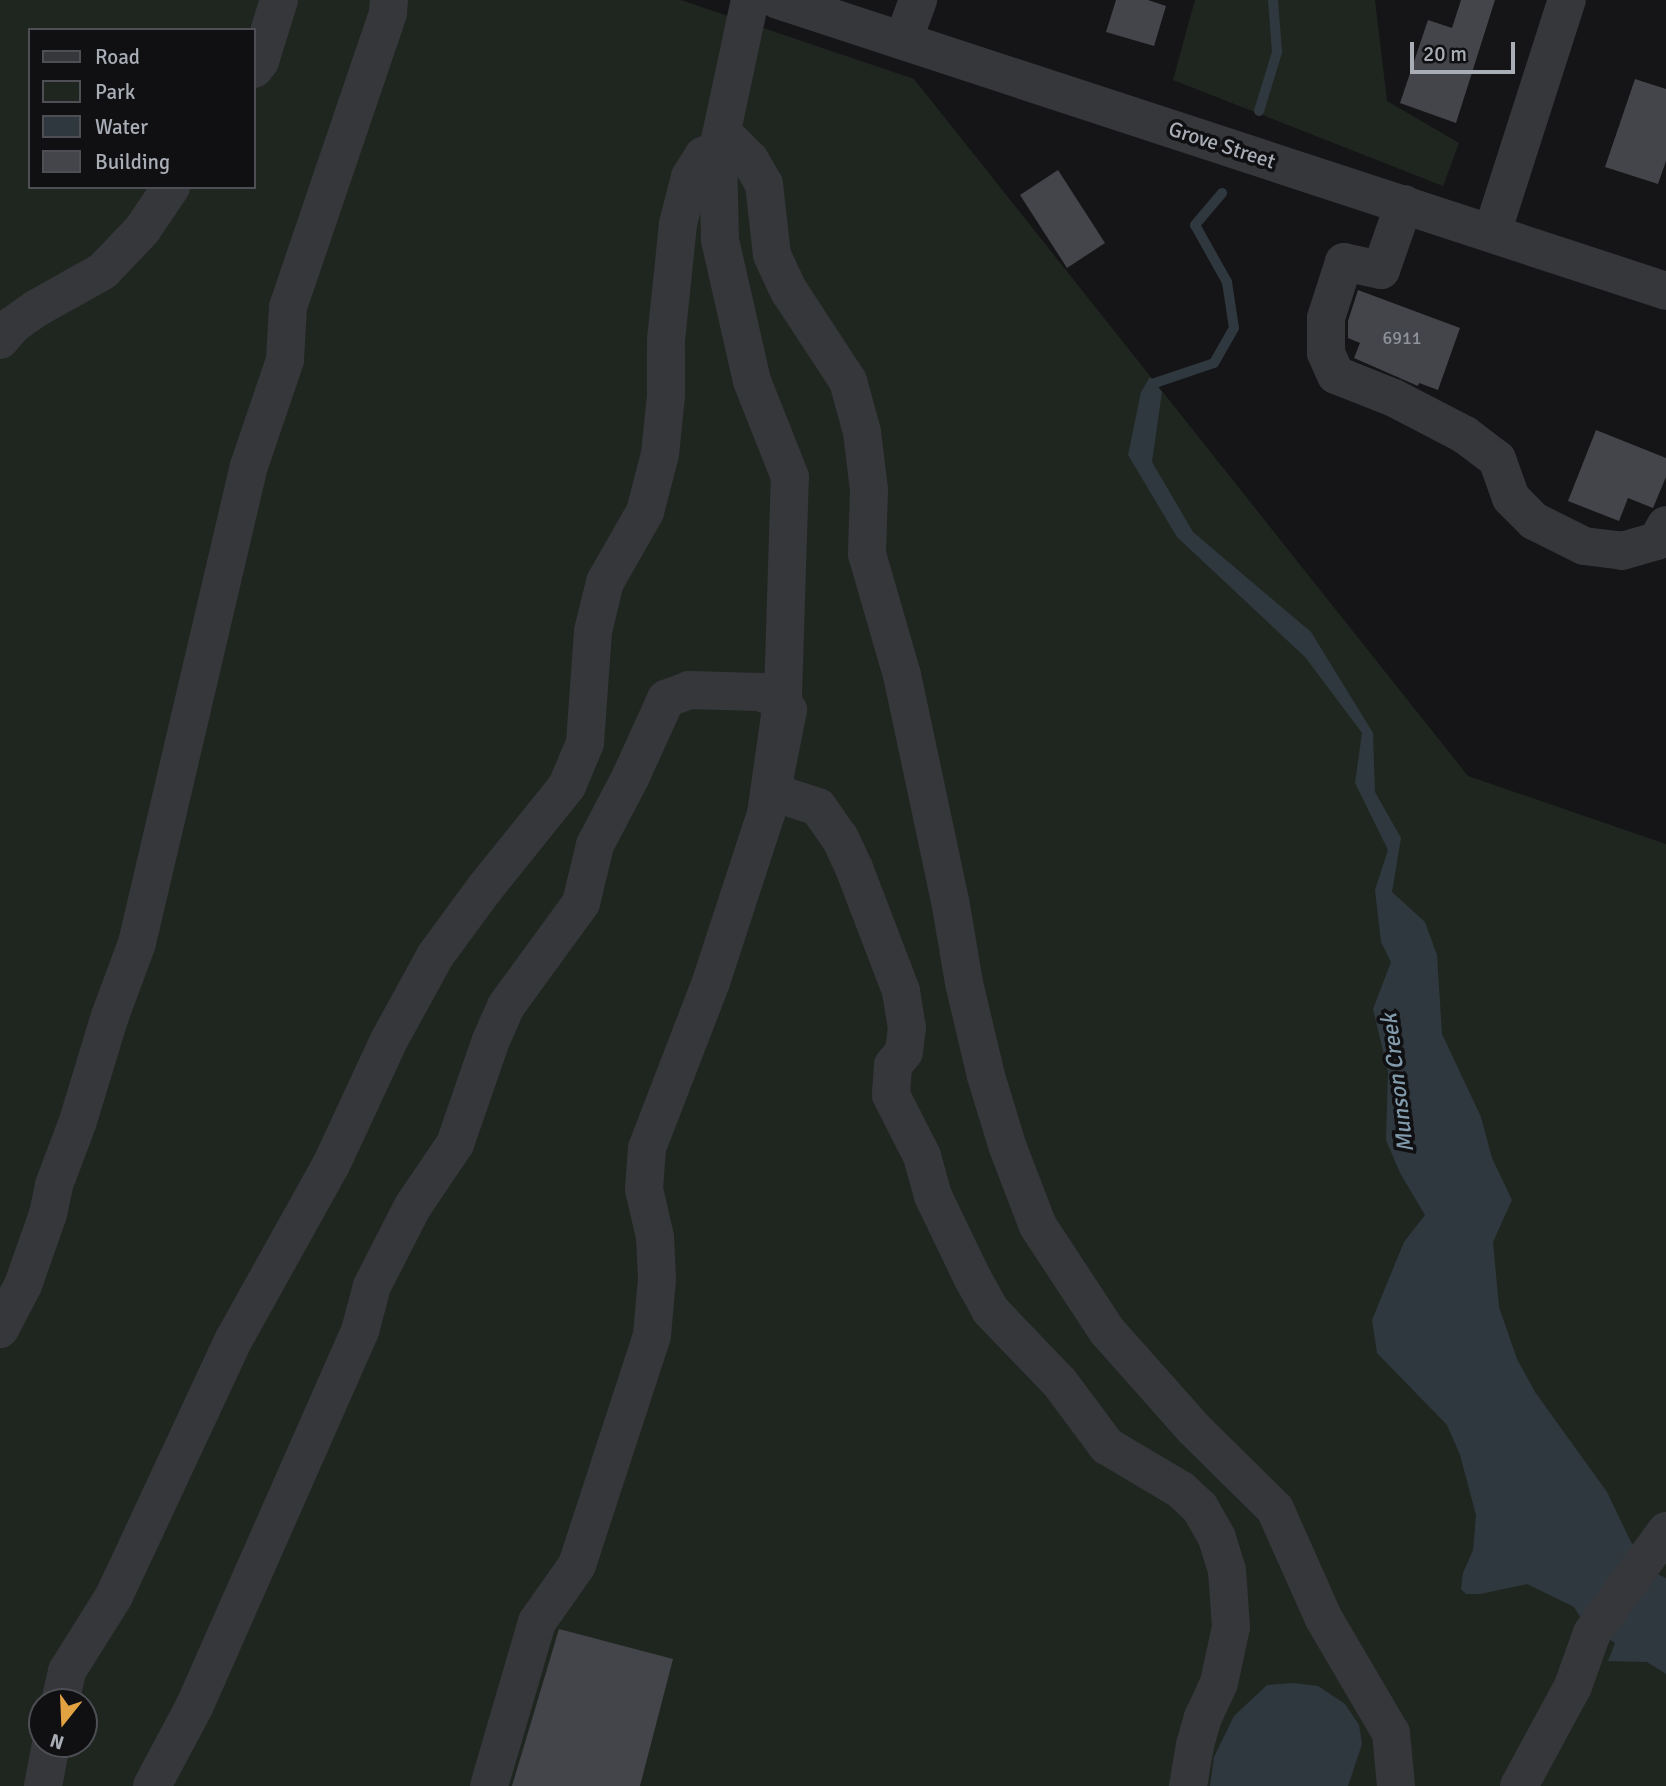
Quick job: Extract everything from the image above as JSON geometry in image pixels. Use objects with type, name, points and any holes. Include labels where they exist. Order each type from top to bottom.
[{"type":"street","points":[[256,66],[279,0]]},
{"type":"street","points":[[0,1329],[23,1285],[110,1016],[137,943],[249,466],[285,360],[288,307],[388,13],[389,0]]},
{"type":"street","points":[[489,1786],[537,1622],[577,1565],[652,1335],[657,1279],[655,1237],[643,1189],[647,1148],[711,982],[765,814],[782,704],[790,477],[752,381],[720,240],[718,149],[750,0]]},
{"type":"street","name":"Grove Street","points":[[778,0],[1666,291]]},
{"type":"street","points":[[904,41],[918,0]]},
{"type":"street","points":[[1492,233],[1567,0]]},
{"type":"street","points":[[63,1688],[67,1671],[114,1596],[234,1339],[331,1165],[388,1042],[435,957],[477,898],[567,786],[585,743],[593,631],[605,582],[645,512],[660,454],[666,396],[666,340],[678,224],[690,177],[703,156],[732,142],[750,160],[764,184],[772,255],[789,291],[848,381],[862,432],[869,490],[867,554],[902,675],[950,900],[964,983],[989,1088],[1008,1148],[1038,1226],[1116,1341],[1194,1429],[1275,1509],[1324,1619],[1391,1733],[1396,1786]]},
{"type":"street","points":[[0,340],[14,324],[65,290],[103,271],[142,230],[170,189]]},
{"type":"street","points":[[1404,204],[1381,270],[1344,262],[1326,318],[1326,353],[1336,375],[1394,398],[1465,435],[1497,459],[1511,498],[1534,521],[1584,546],[1622,551],[1657,541],[1666,525]]},
{"type":"street","points":[[152,1786],[195,1705],[355,1343],[372,1286],[413,1206],[455,1144],[491,1040],[506,1006],[581,903],[595,845],[631,776],[666,699],[689,690],[760,692],[776,698],[788,710],[774,780],[781,795],[818,807],[840,838],[854,868],[901,991],[907,1027],[904,1052],[892,1065],[891,1095],[922,1156],[933,1196],[972,1277],[990,1310],[1060,1383],[1107,1446],[1181,1490],[1200,1508],[1217,1538],[1227,1570],[1231,1626],[1219,1683],[1203,1717],[1195,1745],[1188,1786]]},
{"type":"street","points":[[1519,1786],[1573,1686],[1592,1633],[1656,1543]]},
{"type":"street","points":[[43,1786],[48,1758]]},
{"type":"green space","points":[[0,0],[681,0],[914,79],[1468,776],[1666,844],[1666,1786],[0,1786]]},
{"type":"green space","points":[[1195,0],[1375,0],[1387,101],[1459,143],[1443,186],[1173,80]]},
{"type":"water","points":[[1150,377],[1162,392],[1152,462],[1193,532],[1311,632],[1373,733],[1375,792],[1401,838],[1392,892],[1425,922],[1437,955],[1442,1034],[1481,1117],[1492,1158],[1512,1200],[1493,1242],[1499,1307],[1517,1359],[1535,1392],[1607,1492],[1631,1542],[1659,1575],[1666,1578],[1666,1674],[1647,1662],[1608,1661],[1615,1643],[1583,1621],[1574,1607],[1527,1584],[1480,1594],[1466,1594],[1461,1589],[1463,1573],[1473,1550],[1476,1515],[1460,1455],[1447,1425],[1377,1353],[1372,1320],[1404,1242],[1425,1215],[1400,1173],[1386,1140],[1388,1072],[1373,1009],[1391,962],[1381,942],[1375,890],[1388,850],[1355,783],[1362,733],[1305,657],[1177,537],[1128,455],[1141,392]]},
{"type":"water","points":[[1293,1683],[1318,1686],[1345,1704],[1359,1725],[1362,1744],[1348,1786],[1210,1786],[1214,1757],[1234,1716],[1267,1685]]},
{"type":"building","points":[[1116,0],[1148,0],[1166,6],[1154,46],[1106,32]]},
{"type":"building","points":[[1461,0],[1495,0],[1456,123],[1400,103],[1428,20],[1452,28]]},
{"type":"building","points":[[1635,79],[1666,89],[1666,161],[1658,184],[1605,167]]},
{"type":"building","points":[[1058,170],[1105,243],[1067,268],[1020,195]]},
{"type":"building","points":[[1358,290],[1460,328],[1438,390],[1419,383],[1418,386],[1354,358],[1360,343],[1348,338],[1348,321]]},
{"type":"building","points":[[1596,430],[1666,458],[1666,477],[1653,508],[1628,498],[1619,521],[1568,501]]},
{"type":"building","points":[[559,1629],[673,1659],[640,1786],[512,1786]]},
{"type":"waterway","name":"Munson Creek","points":[[1259,111],[1277,52],[1273,0]]},
{"type":"waterway","name":"Munson Creek","points":[[1148,395],[1155,383],[1214,363],[1234,328],[1227,282],[1195,225],[1222,193]]}]
